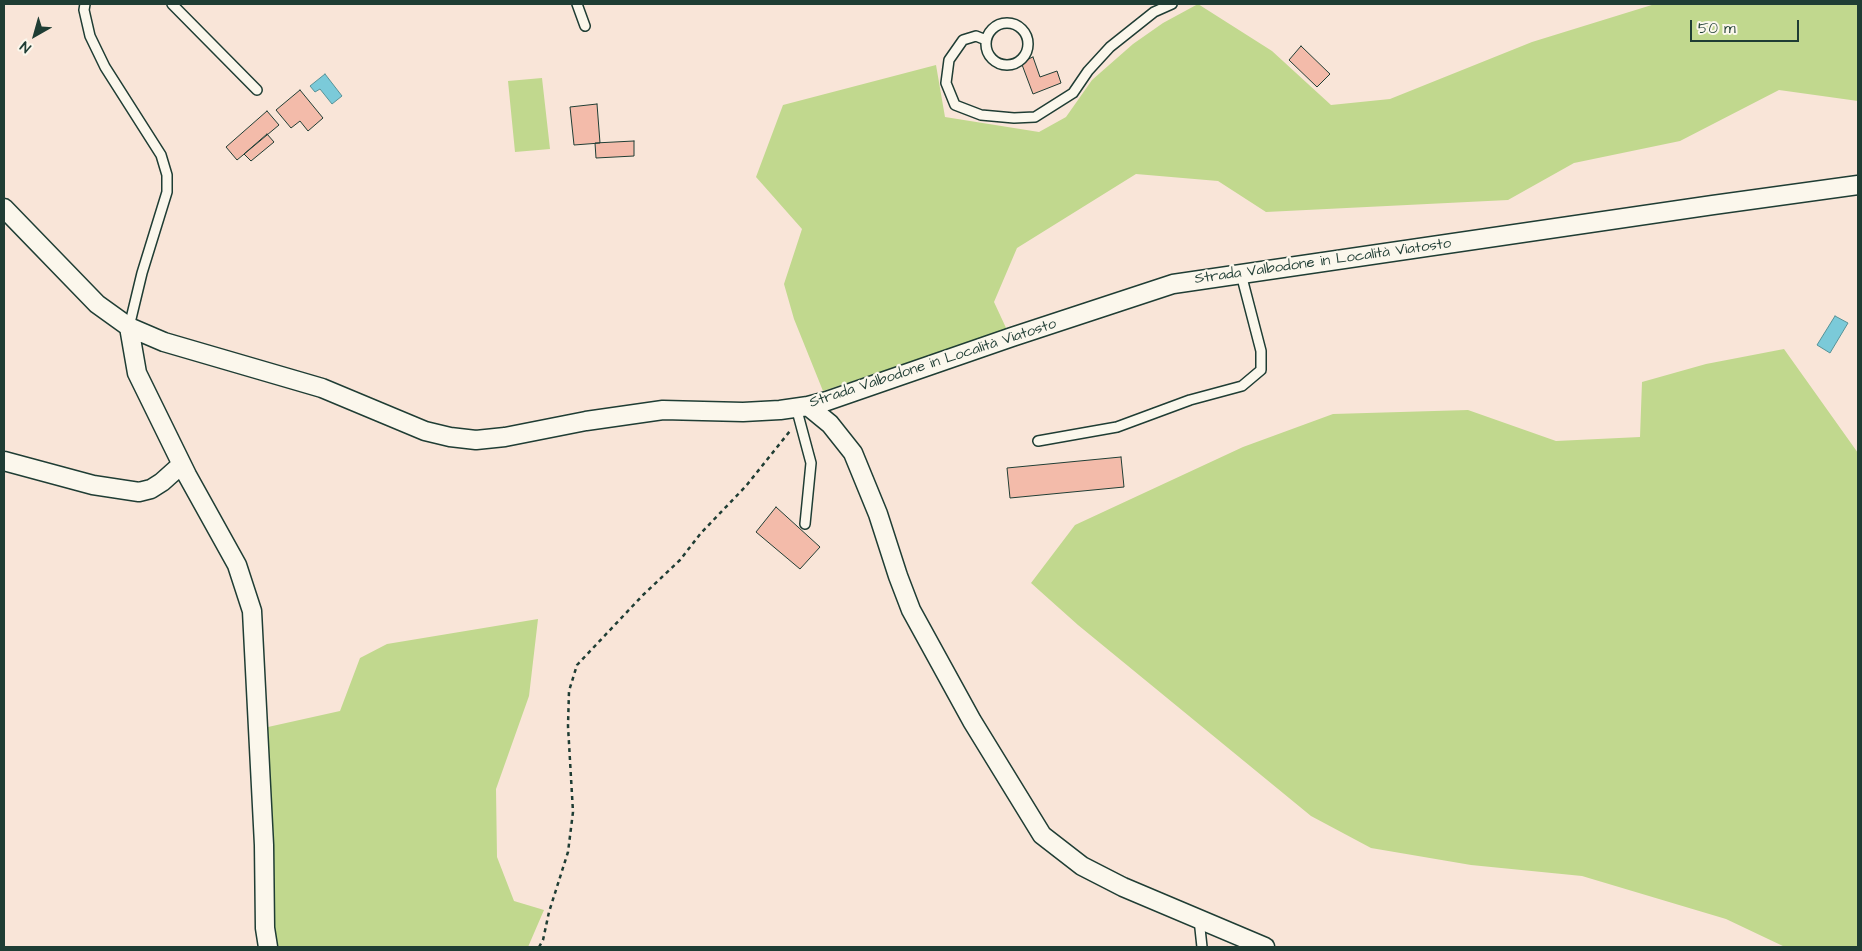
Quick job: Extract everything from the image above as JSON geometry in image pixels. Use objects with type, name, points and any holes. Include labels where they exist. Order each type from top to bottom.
[{"type":"street","name":"Strada Valbodone in Località Viatosto","points":[[4,208],[97,304],[129,327],[164,342],[322,388],[425,431],[450,437],[476,440],[505,437],[586,421],[663,410],[743,412],[801,410],[1173,284],[1858,185]]},
{"type":"street","points":[[129,327],[137,374],[182,465],[237,564],[252,611],[264,835],[265,928],[268,947]]},
{"type":"street","points":[[801,410],[830,424],[853,453],[878,514],[911,610],[972,721],[1042,835],[1082,866],[1123,887],[1265,947]]},
{"type":"street","points":[[4,461],[93,485],[139,492],[151,489],[182,465]]},
{"type":"lane","points":[[85,4],[84,10],[90,36],[105,67],[161,156],[167,175],[167,192],[142,273],[129,327]]},
{"type":"lane","points":[[172,4],[257,90]]},
{"type":"lane","points":[[577,4],[585,26]]},
{"type":"lane","points":[[986,40],[976,36],[963,40],[949,60],[946,83],[955,104],[981,115],[1014,118],[1035,117],[1073,94],[1088,71],[1110,47],[1154,12],[1172,4]]},
{"type":"lane","points":[[1008,22],[1022,28],[1029,41],[1026,56],[1014,65],[999,64],[988,54],[986,40],[993,27],[1008,22]]},
{"type":"lane","points":[[1038,441],[1117,427],[1190,400],[1242,386],[1261,370],[1261,351],[1241,274]]},
{"type":"lane","points":[[801,410],[811,463],[805,524]]},
{"type":"lane","points":[[1199,919],[1202,947]]},
{"type":"path","points":[[539,947],[543,940],[549,912],[568,852],[573,812],[568,726],[569,691],[577,665],[643,595],[680,560],[701,533],[789,434],[801,410]]},
{"type":"green space","points":[[1198,4],[1272,51],[1331,105],[1390,99],[1532,42],[1655,4],[1858,4],[1858,101],[1779,90],[1680,141],[1574,163],[1508,200],[1266,212],[1218,181],[1136,174],[1017,248],[994,302],[1007,330],[823,391],[794,319],[784,284],[802,229],[756,177],[783,105],[936,65],[945,117],[1039,132],[1066,117],[1092,80],[1133,44],[1163,23]]},
{"type":"green space","points":[[542,78],[550,149],[515,152],[508,81]]},
{"type":"green space","points":[[1784,349],[1858,453],[1858,947],[1785,947],[1726,919],[1582,876],[1471,865],[1371,848],[1311,816],[1078,625],[1031,583],[1075,525],[1243,447],[1333,414],[1468,410],[1556,441],[1640,437],[1642,382],[1706,364]]},
{"type":"green space","points":[[538,619],[529,696],[496,789],[497,857],[514,901],[544,910],[528,947],[268,947],[259,729],[340,711],[360,658],[387,644]]},
{"type":"water","points":[[325,74],[342,96],[332,104],[320,89],[315,92],[310,86]]},
{"type":"water","points":[[1835,316],[1848,323],[1830,353],[1817,345]]},
{"type":"building","points":[[1301,46],[1330,74],[1317,87],[1289,60]]},
{"type":"building","points":[[1033,57],[1040,77],[1057,71],[1061,83],[1033,94],[1021,62]]},
{"type":"building","points":[[300,90],[323,118],[308,131],[300,121],[291,128],[276,110]]},
{"type":"building","points":[[597,104],[600,143],[574,145],[570,107]]},
{"type":"building","points":[[267,111],[279,125],[237,160],[226,147]]},
{"type":"building","points":[[267,134],[274,142],[251,161],[244,154]]},
{"type":"building","points":[[634,141],[634,156],[596,158],[595,143]]},
{"type":"building","points":[[1121,457],[1124,487],[1010,498],[1007,468]]},
{"type":"building","points":[[776,507],[820,547],[800,569],[756,532]]}]
